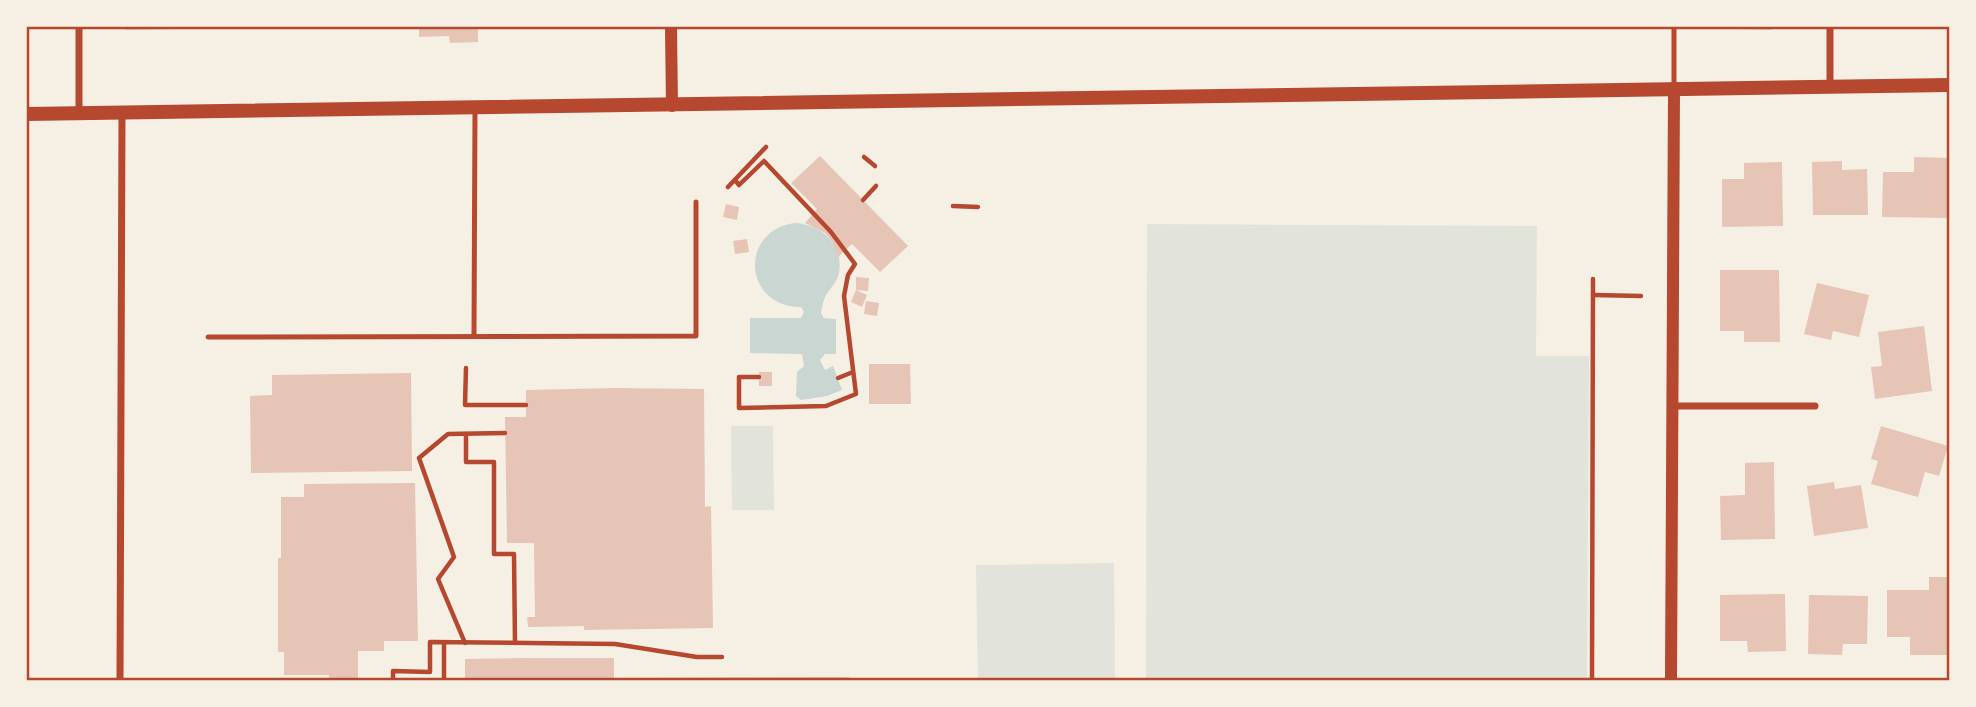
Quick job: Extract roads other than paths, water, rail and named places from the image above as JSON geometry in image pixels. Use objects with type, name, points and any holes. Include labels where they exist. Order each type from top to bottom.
[{"type":"main road","points":[[26,114],[1950,85]]},
{"type":"street","points":[[79,26],[79,115]]},
{"type":"street","points":[[671,26],[672,106]]},
{"type":"street","points":[[1830,26],[1830,88]]},
{"type":"street","points":[[1671,681],[1674,91]]},
{"type":"street","points":[[120,681],[122,114]]},
{"type":"street","points":[[1672,406],[1815,406]]},
{"type":"lane","points":[[1674,26],[1674,91]]},
{"type":"lane","points":[[474,336],[475,107]]},
{"type":"lane","points":[[208,337],[696,336],[696,202]]}]
